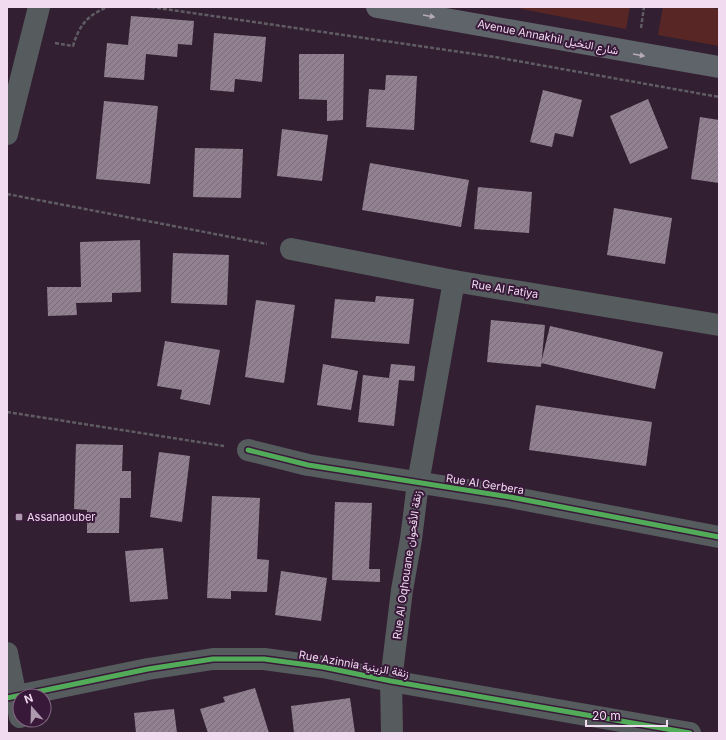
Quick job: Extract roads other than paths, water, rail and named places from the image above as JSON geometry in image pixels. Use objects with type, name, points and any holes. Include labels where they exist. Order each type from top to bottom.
[{"type":"main road","name":"Avenue Annakhil شارع النخيل","points":[[377,7],[719,67]]},
{"type":"street","points":[[7,134],[38,7]]},
{"type":"street","name":"Rue Al Fatiya","points":[[291,249],[454,281],[719,325]]},
{"type":"street","name":"Rue Al Oqhouane زنقة الأقحوان","points":[[392,733],[391,681],[418,483],[454,281]]},
{"type":"street","name":"Rue Al Gerbera","points":[[248,450],[308,465],[510,497],[719,537]]},
{"type":"street","points":[[7,653],[11,697]]},
{"type":"street","name":"Rue Azinnia زنقة الزينية","points":[[11,697],[148,669],[213,659],[264,660],[323,668],[690,733]]},
{"type":"place","name":"Assanaouber","points":[[19,517]]}]
